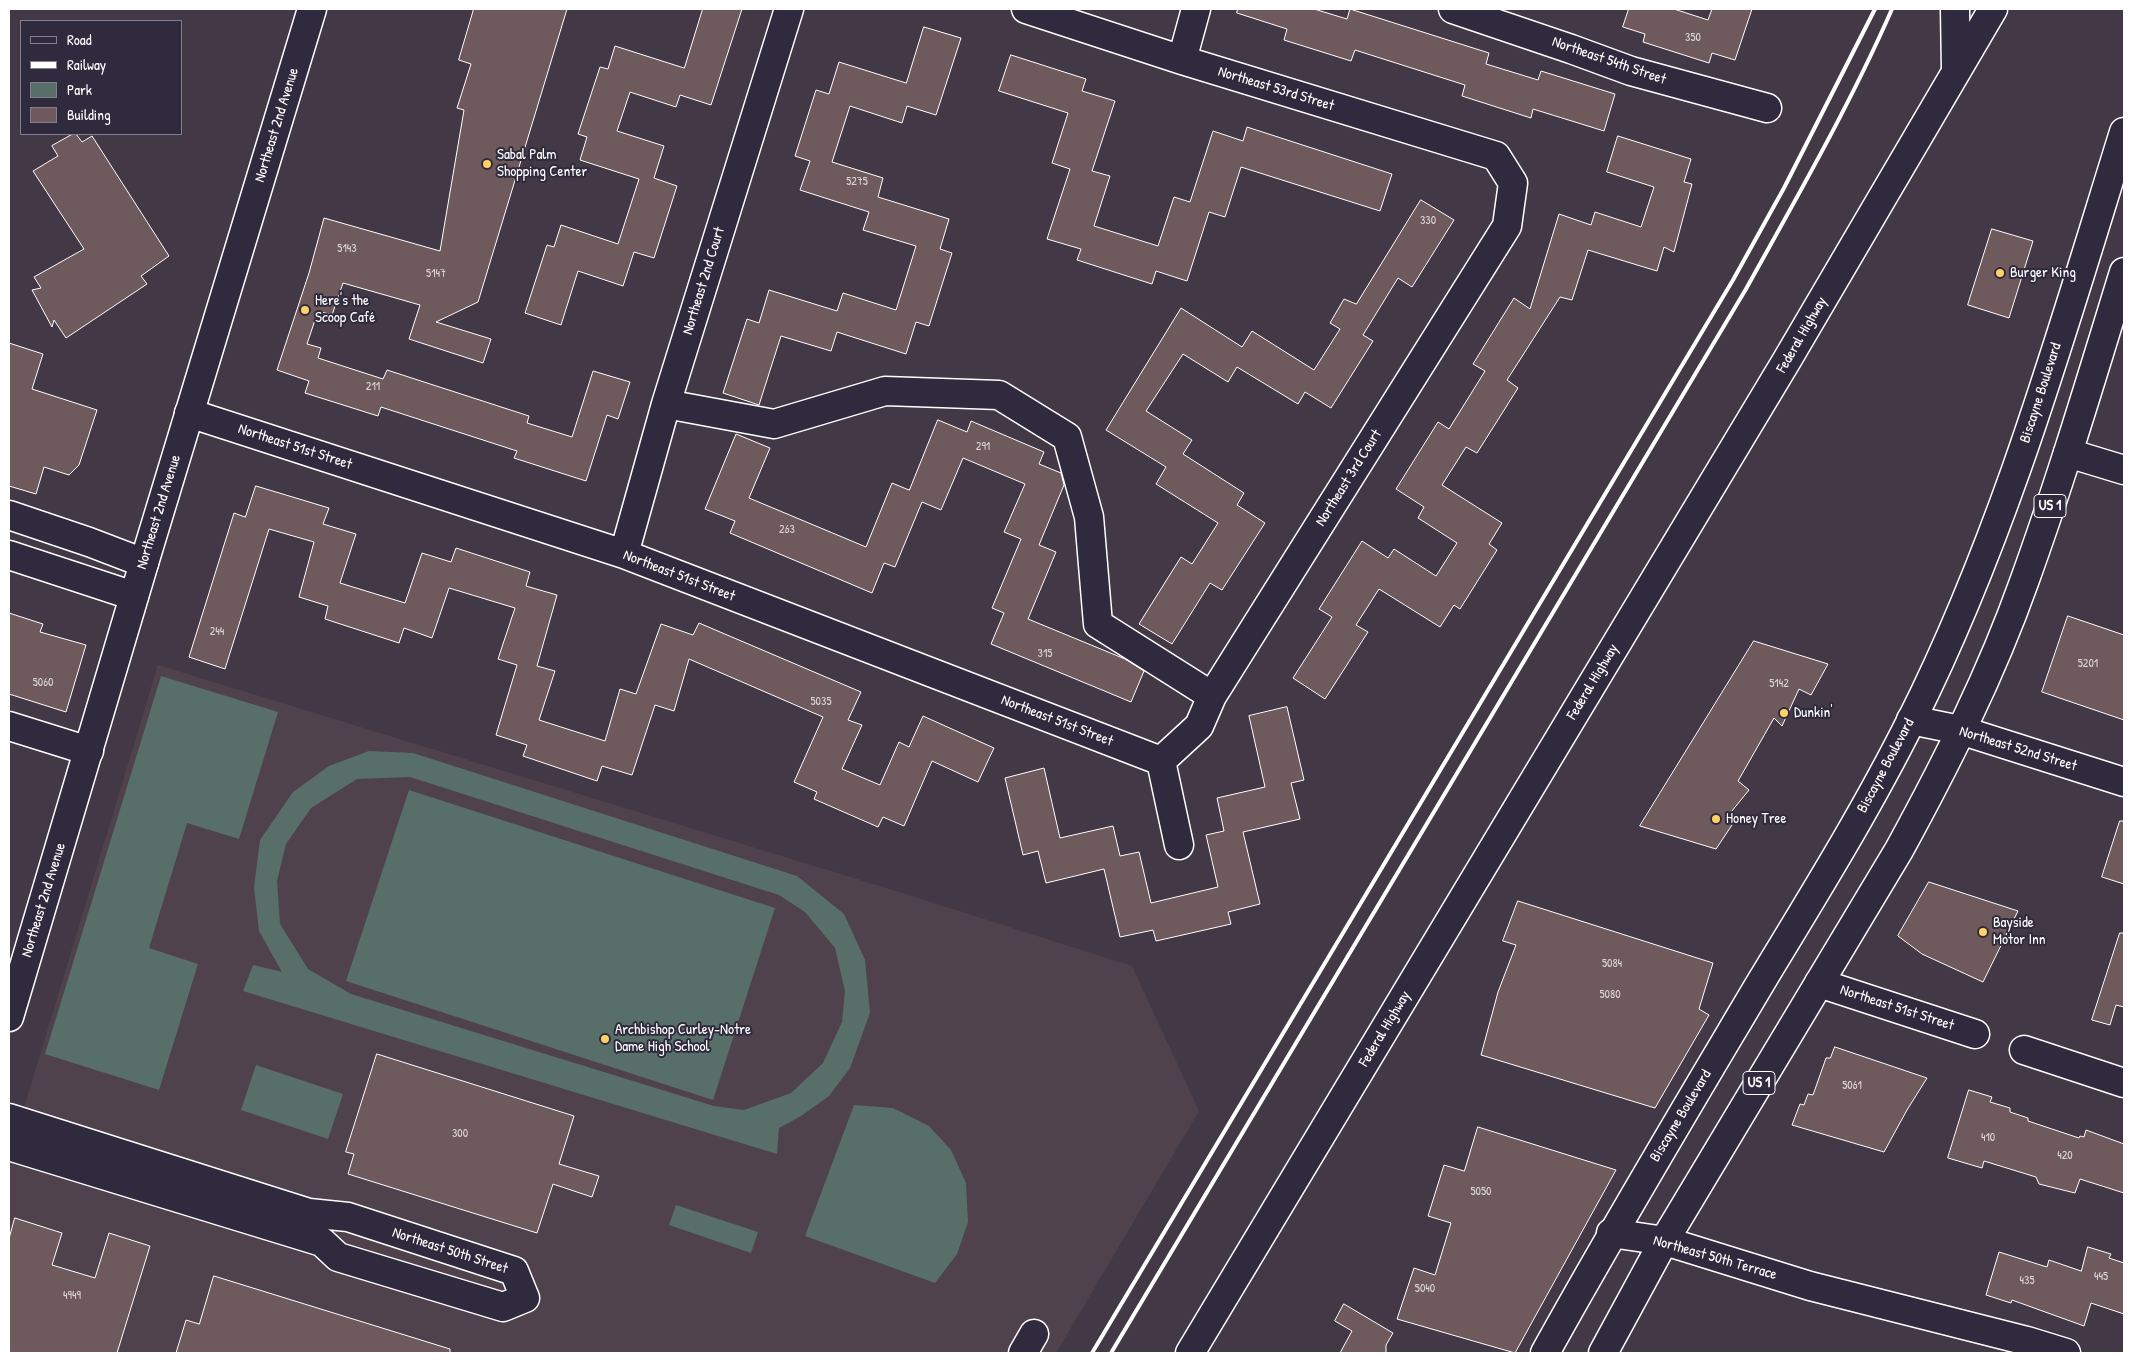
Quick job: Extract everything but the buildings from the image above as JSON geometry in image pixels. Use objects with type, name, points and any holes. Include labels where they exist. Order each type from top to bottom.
[{"type":"street","name":"Northeast 2nd Avenue","points":[[9,1017],[312,9]]},
{"type":"street","name":"Northeast 2nd Court","points":[[624,554],[666,404],[790,9]]},
{"type":"street","name":"Northeast 53rd Street","points":[[1026,9],[1182,60],[1496,156],[1513,183]]},
{"type":"street","points":[[1182,60],[1196,9]]},
{"type":"street","name":"Northeast 54th Street","points":[[1454,9],[1631,71],[1767,108]]},
{"type":"street","points":[[1955,9],[1956,71]]},
{"type":"street","name":"Federal Highway","points":[[1190,1353],[1782,368],[1993,9]]},
{"type":"street","name":"Biscayne Boulevard","points":[[1545,1353],[1611,1233],[1858,820],[1911,720],[1952,634],[1985,556],[2009,489],[2124,132]]},
{"type":"street","name":"Northeast 3rd Court","points":[[1161,761],[1199,726],[1212,696],[1506,226],[1513,183]]},
{"type":"street","name":"US 1","points":[[1603,1353],[1662,1245],[1930,794],[1992,662],[2024,583],[2068,452],[2124,272]]},
{"type":"street","points":[[666,404],[774,424],[886,391],[999,395],[1067,437],[1089,516],[1098,624],[1212,696]]},
{"type":"street","name":"Northeast 51st Street","points":[[190,413],[624,554],[1161,761]]},
{"type":"street","points":[[2068,452],[2124,470]]},
{"type":"street","points":[[9,515],[144,563]]},
{"type":"street","points":[[9,555],[134,596]]},
{"type":"street","name":"Northeast 52nd Street","points":[[1911,720],[1960,730],[2124,782]]},
{"type":"street","points":[[9,726],[88,751]]},
{"type":"street","points":[[1161,761],[1180,846]]},
{"type":"street","name":"Northeast 51st Street","points":[[1819,983],[1974,1034]]},
{"type":"street","points":[[2024,1050],[2124,1083]]},
{"type":"street","name":"Northeast 50th Street","points":[[9,1118],[309,1213],[348,1217],[514,1271],[525,1298],[502,1307],[338,1257],[322,1242],[9,1146]]},
{"type":"street","name":"Northeast 50th Terrace","points":[[1611,1233],[2066,1353]]},
{"type":"street","name":"Northeast 50th Terrace","points":[[1662,1245],[1689,1260],[2000,1353]]},
{"type":"shaded area","name":"Archbishop Curley-Notre Dame High School","points":[[158,665],[896,891],[1132,966],[1199,1111],[1056,1353],[9,1353],[9,1157]]},
{"type":"green space","points":[[161,676],[278,712],[239,839],[187,823],[149,948],[198,964],[159,1090],[45,1054]]},
{"type":"green space","points":[[369,751],[413,753],[797,876],[844,914],[865,960],[870,1013],[850,1068],[829,1096],[801,1116],[779,1128],[777,1154],[243,991],[253,965],[282,972],[259,931],[254,887],[260,840],[293,792],[329,766]],"holes":[[[410,777],[779,895],[805,912],[835,948],[845,991],[842,1022],[823,1063],[791,1093],[744,1110],[714,1106],[351,994],[308,969],[280,924],[277,881],[286,844],[311,808],[357,779]]]},
{"type":"green space","points":[[409,790],[775,908],[713,1100],[346,981]]},
{"type":"green space","points":[[256,1065],[343,1094],[328,1139],[241,1110]]},
{"type":"green space","points":[[854,1105],[893,1108],[929,1126],[951,1150],[966,1183],[968,1222],[957,1254],[935,1283],[805,1236]]},
{"type":"green space","points":[[676,1205],[758,1232],[751,1253],[669,1225]]},
{"type":"railway","points":[[1092,1353],[1733,280],[1784,188],[1875,9]]},
{"type":"railway","points":[[1111,1353],[1746,289],[1841,116],[1892,9]]},
{"type":"place","name":"Sabal Palm Shopping Center","points":[[487,164]]},
{"type":"place","name":"Burger King","points":[[2000,273]]},
{"type":"place","name":"Here's the Scoop Café","points":[[305,310]]},
{"type":"place","name":"Dunkin'","points":[[1784,713]]},
{"type":"place","name":"Honey Tree","points":[[1716,819]]},
{"type":"place","name":"Bayside Motor Inn","points":[[1983,932]]},
{"type":"place","name":"Archbishop Curley-Notre Dame High School","points":[[605,1039]]}]
